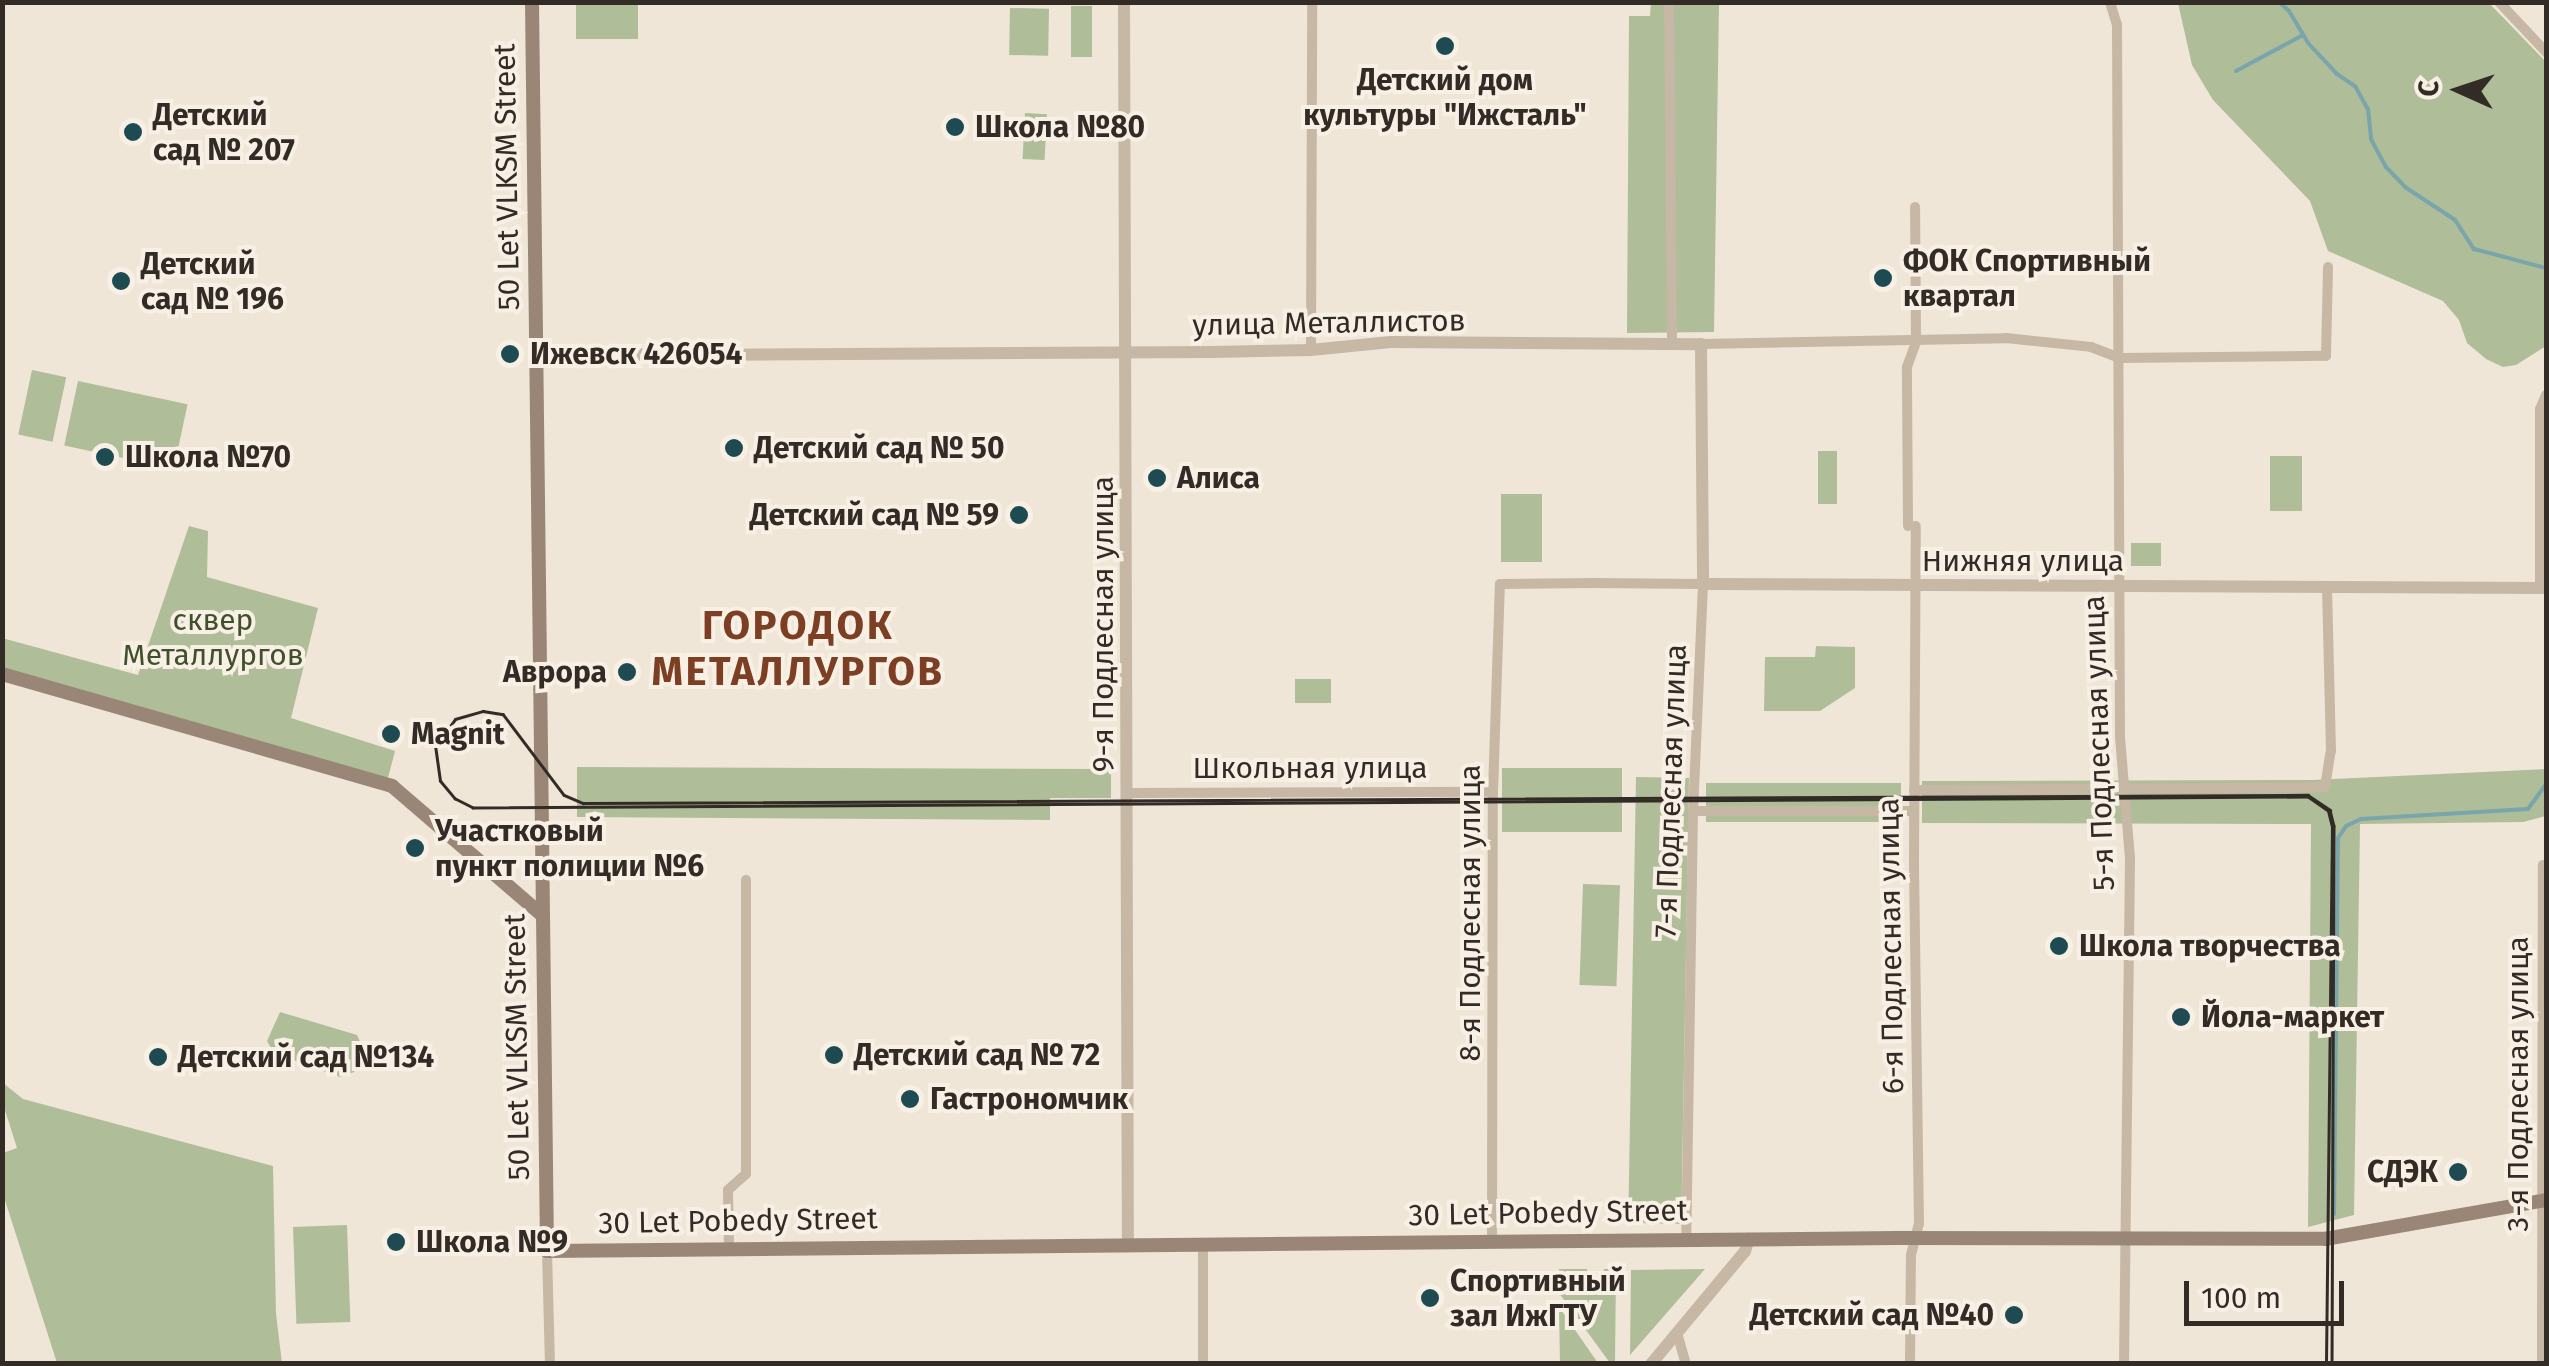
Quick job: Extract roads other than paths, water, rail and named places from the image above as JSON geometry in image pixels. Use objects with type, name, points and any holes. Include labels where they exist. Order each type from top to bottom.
[{"type":"main road","name":"50 Let VLKSM Street","points":[[532,2],[547,1250]]},
{"type":"main road","points":[[2,674],[392,786],[543,916]]},
{"type":"main road","name":"30 Let Pobedy Street","points":[[547,1250],[2331,1238],[2544,1200]]},
{"type":"street","name":"9-я Подлесная улица","points":[[1124,2],[1128,1245]]},
{"type":"street","points":[[1312,2],[1312,350]]},
{"type":"street","points":[[1669,2],[1672,344]]},
{"type":"street","name":"5-я Подлесная улица","points":[[2110,2],[2117,25],[2122,788],[2130,859],[2124,1364]]},
{"type":"street","points":[[2499,2],[2546,52]]},
{"type":"street","name":"6-я Подлесная улица","points":[[1910,1364],[1911,1255],[1919,1238],[1914,811],[1916,586],[1908,367],[1916,342],[1915,207]]},
{"type":"street","name":"улица Металлистов","points":[[537,352],[660,356],[1312,350],[1391,342],[1700,344],[2006,338],[2091,346],[2119,358],[2326,356],[2328,267]]},
{"type":"street","name":"7-я Подлесная улица","points":[[1686,1240],[1693,811],[1702,584],[1700,344]]},
{"type":"street","points":[[2543,588],[2540,409],[2546,395]]},
{"type":"street","name":"Нижняя улица","points":[[1500,584],[2543,588]]},
{"type":"street","name":"8-я Подлесная улица","points":[[1492,1241],[1494,792],[1500,584]]},
{"type":"street","points":[[1914,790],[2325,787],[2331,751],[2327,587]]},
{"type":"street","name":"Школьная улица","points":[[1128,793],[1494,792]]},
{"type":"street","points":[[1693,811],[1914,811]]},
{"type":"street","name":"3-я Подлесная улица","points":[[2542,1364],[2543,864]]},
{"type":"street","points":[[728,1248],[728,1190],[746,1174],[746,880]]},
{"type":"street","points":[[1650,1364],[1745,1251],[1749,1239]]},
{"type":"street","points":[[1203,1364],[1204,1244]]},
{"type":"street","points":[[547,1250],[550,1364]]},
{"type":"street","points":[[1676,1334],[1686,1364]]},
{"type":"waterway","points":[[2279,2],[2308,43],[2337,74],[2355,86],[2368,109],[2371,139],[2386,167],[2405,187],[2455,220],[2474,249],[2546,268]]},
{"type":"waterway","points":[[2236,71],[2303,35]]},
{"type":"waterway","points":[[2334,1214],[2338,838],[2346,826],[2361,819],[2528,809],[2546,784]]},
{"type":"tram line","points":[[2326,1364],[2332,827],[2328,811],[2308,797],[473,808],[455,799],[440,781],[435,747],[455,719],[483,711],[503,714],[564,795],[583,803],[2308,795],[2330,810],[2334,826],[2332,1364]]},
{"type":"place","name":"Детский дом культуры \"Ижсталь\"","points":[[1445,46]]},
{"type":"place","name":"Школа №80","points":[[955,127]]},
{"type":"place","name":"Детский сад № 207","points":[[133,132]]},
{"type":"place","name":"ФОК Спортивный квартал","points":[[1883,278]]},
{"type":"place","name":"Детский сад № 196","points":[[121,281]]},
{"type":"place","name":"Ижевск 426054","points":[[510,354]]},
{"type":"place","name":"Детский сад № 50","points":[[734,448]]},
{"type":"place","name":"Школа №70","points":[[105,457]]},
{"type":"place","name":"Алиса","points":[[1157,478]]},
{"type":"place","name":"Детский сад № 59","points":[[1019,515]]},
{"type":"place","name":"Аврора","points":[[627,672]]},
{"type":"place","name":"Magnit","points":[[391,734]]},
{"type":"place","name":"Участковый пункт полиции №6","points":[[415,848]]},
{"type":"place","name":"Школа творчества","points":[[2059,946]]},
{"type":"place","name":"Йола-маркет","points":[[2181,1017]]},
{"type":"place","name":"Детский сад № 72","points":[[834,1055]]},
{"type":"place","name":"Детский сад №134","points":[[158,1057]]},
{"type":"place","name":"Гастрономчик","points":[[910,1099]]},
{"type":"place","name":"СДЭК","points":[[2458,1172]]},
{"type":"place","name":"Школа №9","points":[[396,1242]]},
{"type":"place","name":"Спортивный зал ИжГТУ","points":[[1430,1298]]},
{"type":"place","name":"Детский сад №40","points":[[2014,1315]]},
{"type":"district","name":"ГОРОДОК МЕТАЛЛУРГОВ","points":[[798,649]]},
{"type":"park label","name":"сквер Металлургов","points":[[213,637]]}]
